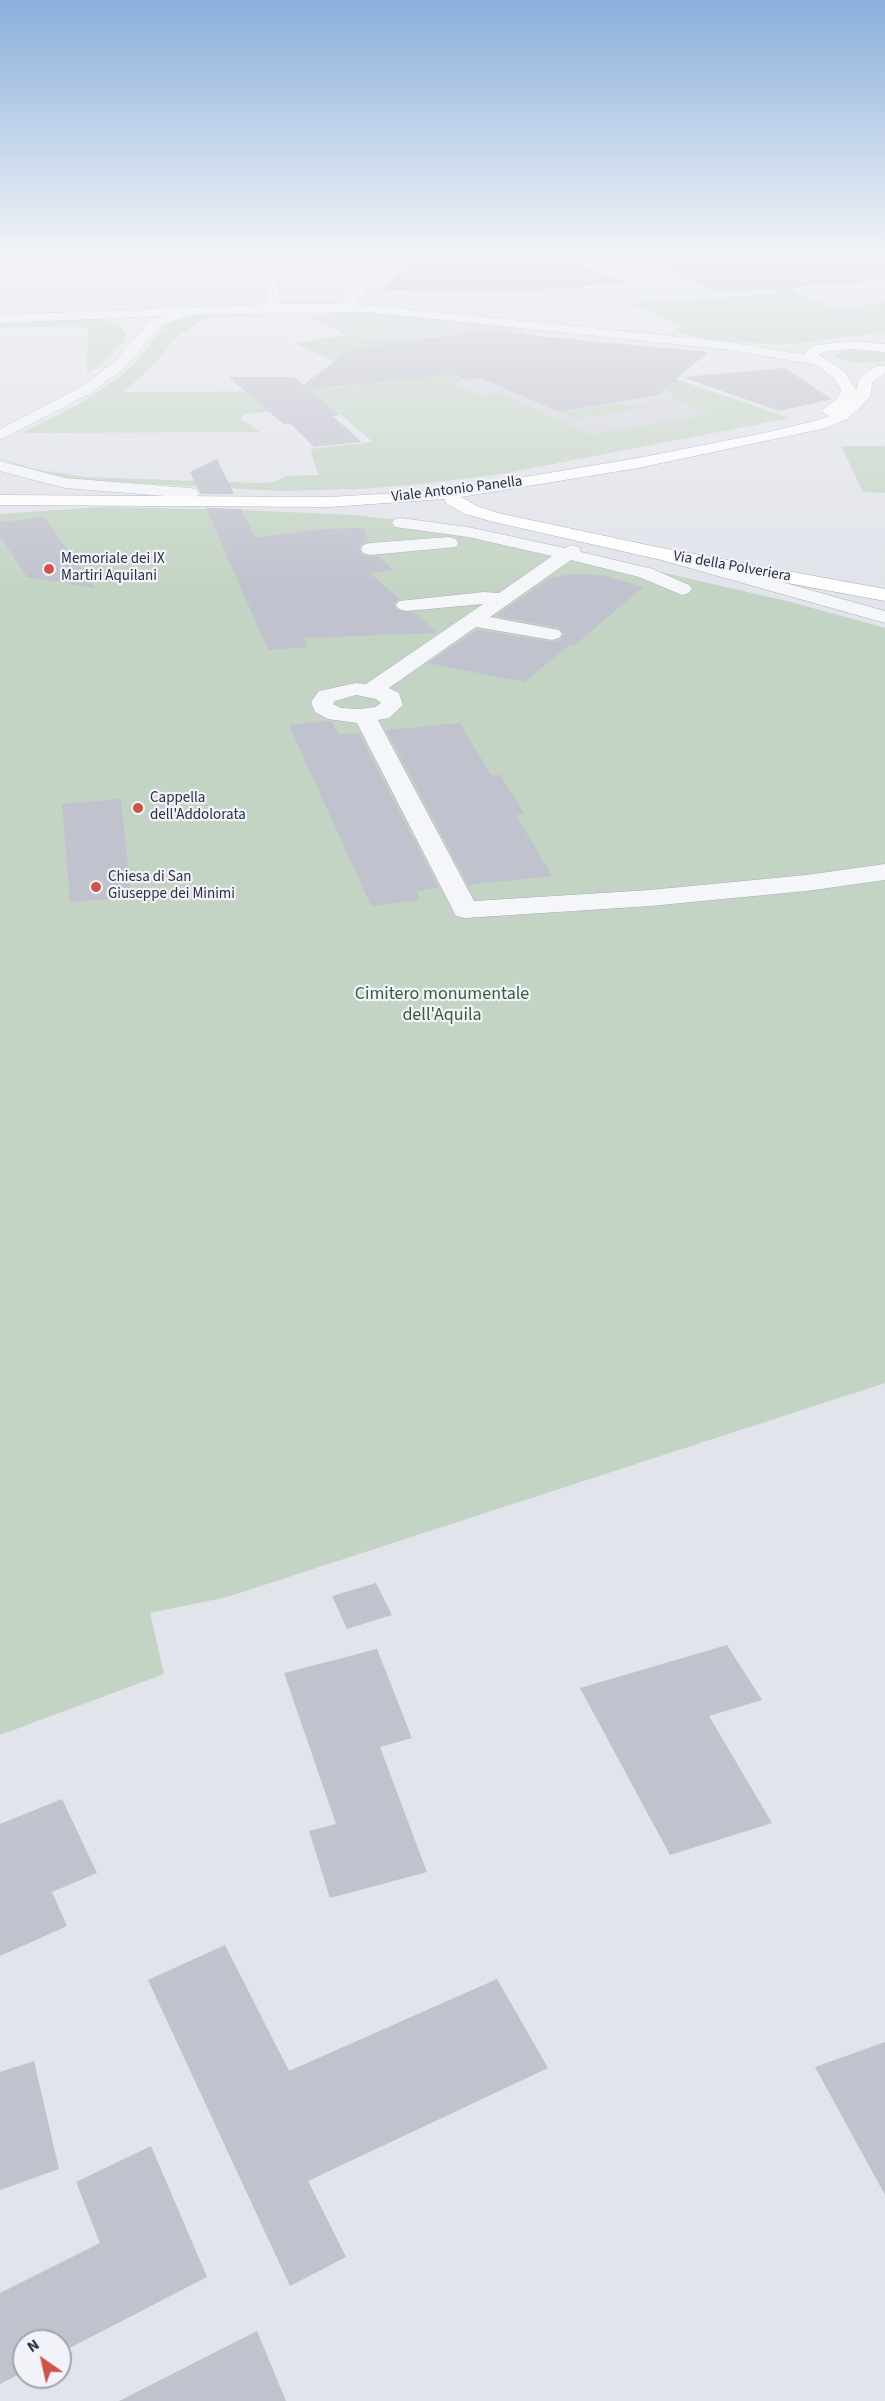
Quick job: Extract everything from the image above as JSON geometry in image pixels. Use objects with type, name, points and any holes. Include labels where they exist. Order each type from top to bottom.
[{"type":"main road","name":"Viale Antonio Panella","points":[[0,492],[298,494],[391,490],[513,476],[759,429],[825,413],[842,403],[849,390],[840,375],[822,364]]},
{"type":"main road","points":[[825,364],[850,369],[883,369]]},
{"type":"main road","name":"Viale Antonio Panella","points":[[0,500],[294,502],[365,500],[455,493],[578,473],[764,438],[825,423],[844,414],[857,403],[863,396],[865,381],[883,369]]},
{"type":"main road","name":"Via della Polveriera","points":[[574,546],[560,526],[538,504],[538,494],[548,484],[578,473]]},
{"type":"main road","name":"Via della Polveriera","points":[[513,476],[455,493],[451,495],[451,498],[464,506],[518,522],[574,546],[657,553]]},
{"type":"main road","name":"Via della Polveriera","points":[[391,490],[486,497],[560,526]]},
{"type":"main road","name":"Via della Polveriera","points":[[294,502],[416,511],[518,522]]},
{"type":"main road","name":"Via della Polveriera","points":[[789,585],[859,590],[885,595]]},
{"type":"street","points":[[0,435],[57,407],[102,379],[120,364]]},
{"type":"street","points":[[0,466],[38,477],[78,484],[190,493]]},
{"type":"street","points":[[401,523],[500,538],[574,546],[669,581],[682,590]]},
{"type":"street","points":[[370,549],[500,538]]},
{"type":"street","points":[[372,690],[504,599],[574,546]]},
{"type":"street","points":[[657,553],[789,585],[832,602],[885,617]]},
{"type":"street","points":[[832,602],[825,596],[830,592],[859,590]]},
{"type":"street","points":[[406,604],[504,599]]},
{"type":"street","points":[[473,620],[552,634]]},
{"type":"street","points":[[372,690],[388,696],[392,700],[392,705],[381,713],[365,716],[332,713],[323,706],[322,702],[327,696],[340,691],[372,690]]},
{"type":"street","points":[[365,716],[465,910],[641,899],[806,883],[885,872]]},
{"type":"shaded area","points":[[412,364],[609,364],[660,384],[678,401],[709,414],[591,434],[547,415],[531,417]]},
{"type":"green space","points":[[87,364],[101,364],[96,369],[87,373]]},
{"type":"green space","points":[[134,364],[155,364],[124,392],[286,391],[367,384],[339,364],[424,364],[462,381],[454,383],[483,396],[498,393],[591,434],[708,414],[678,401],[644,368],[790,418],[502,474],[361,489],[281,491],[74,480],[26,469],[0,458],[34,469],[86,477],[259,483],[274,482],[285,476],[318,475],[310,449],[373,442],[330,406],[245,414],[241,419],[260,432],[21,433],[79,404]]},
{"type":"green space","points":[[618,404],[650,407],[576,419],[561,413]]},
{"type":"green space","points":[[841,446],[885,446],[885,493],[863,492]]},
{"type":"green space","name":"Cimitero monumentale dell'Aquila","points":[[99,507],[353,515],[464,527],[791,602],[885,628],[885,1383],[227,1597],[150,1613],[164,1674],[0,1735],[0,514]]},
{"type":"building","points":[[331,364],[694,364],[658,395],[559,412],[481,378],[466,380],[454,375],[309,389],[340,415],[333,416],[362,442],[314,447],[291,424],[283,424],[229,377],[294,377],[303,385]]},
{"type":"building","points":[[785,368],[832,399],[779,411],[682,377]]},
{"type":"building","points":[[217,459],[234,494],[201,494],[197,487],[190,472]]},
{"type":"building","points":[[206,508],[241,509],[255,538],[322,529],[364,528],[368,541],[361,544],[359,548],[361,554],[369,557],[378,556],[393,570],[370,573],[399,599],[394,605],[397,610],[414,612],[437,633],[304,638],[308,647],[268,650]]},
{"type":"building","points":[[44,517],[95,588],[27,577],[0,536],[0,522]]},
{"type":"building","points":[[572,574],[602,575],[643,587],[575,645],[571,644],[524,682],[428,663],[477,630],[552,642],[560,640],[564,634],[559,628],[496,616],[550,578]]},
{"type":"building","points":[[332,722],[339,735],[359,733],[439,888],[416,891],[420,900],[371,906],[289,725]]},
{"type":"building","points":[[460,723],[491,775],[500,775],[525,814],[516,815],[552,876],[468,885],[386,730]]},
{"type":"building","points":[[121,799],[131,897],[70,902],[62,804]]},
{"type":"building","points":[[376,1583],[392,1615],[347,1629],[332,1596]]},
{"type":"building","points":[[727,1645],[762,1700],[709,1716],[772,1823],[670,1855],[580,1688]]},
{"type":"building","points":[[377,1649],[412,1738],[380,1747],[427,1872],[330,1898],[309,1831],[336,1824],[284,1673]]},
{"type":"building","points":[[62,1799],[97,1873],[52,1892],[67,1926],[0,1956],[0,1824]]},
{"type":"building","points":[[225,1945],[289,2071],[497,1979],[548,2068],[308,2181],[346,2257],[290,2286],[148,1980]]},
{"type":"building","points":[[885,2042],[885,2195],[815,2067]]},
{"type":"building","points":[[34,2061],[59,2169],[0,2190],[0,2072]]},
{"type":"building","points":[[151,2146],[207,2277],[72,2347],[72,2329],[12,2329],[12,2378],[0,2384],[0,2293],[100,2243],[76,2182]]},
{"type":"building","points":[[257,2331],[286,2401],[119,2401]]},
{"type":"place","name":"Memoriale dei IX Martiri Aquilani","points":[[49,569]]},
{"type":"place","name":"Cappella dell'Addolorata","points":[[138,808]]},
{"type":"place","name":"Chiesa di San Giuseppe dei Minimi","points":[[96,887]]}]
